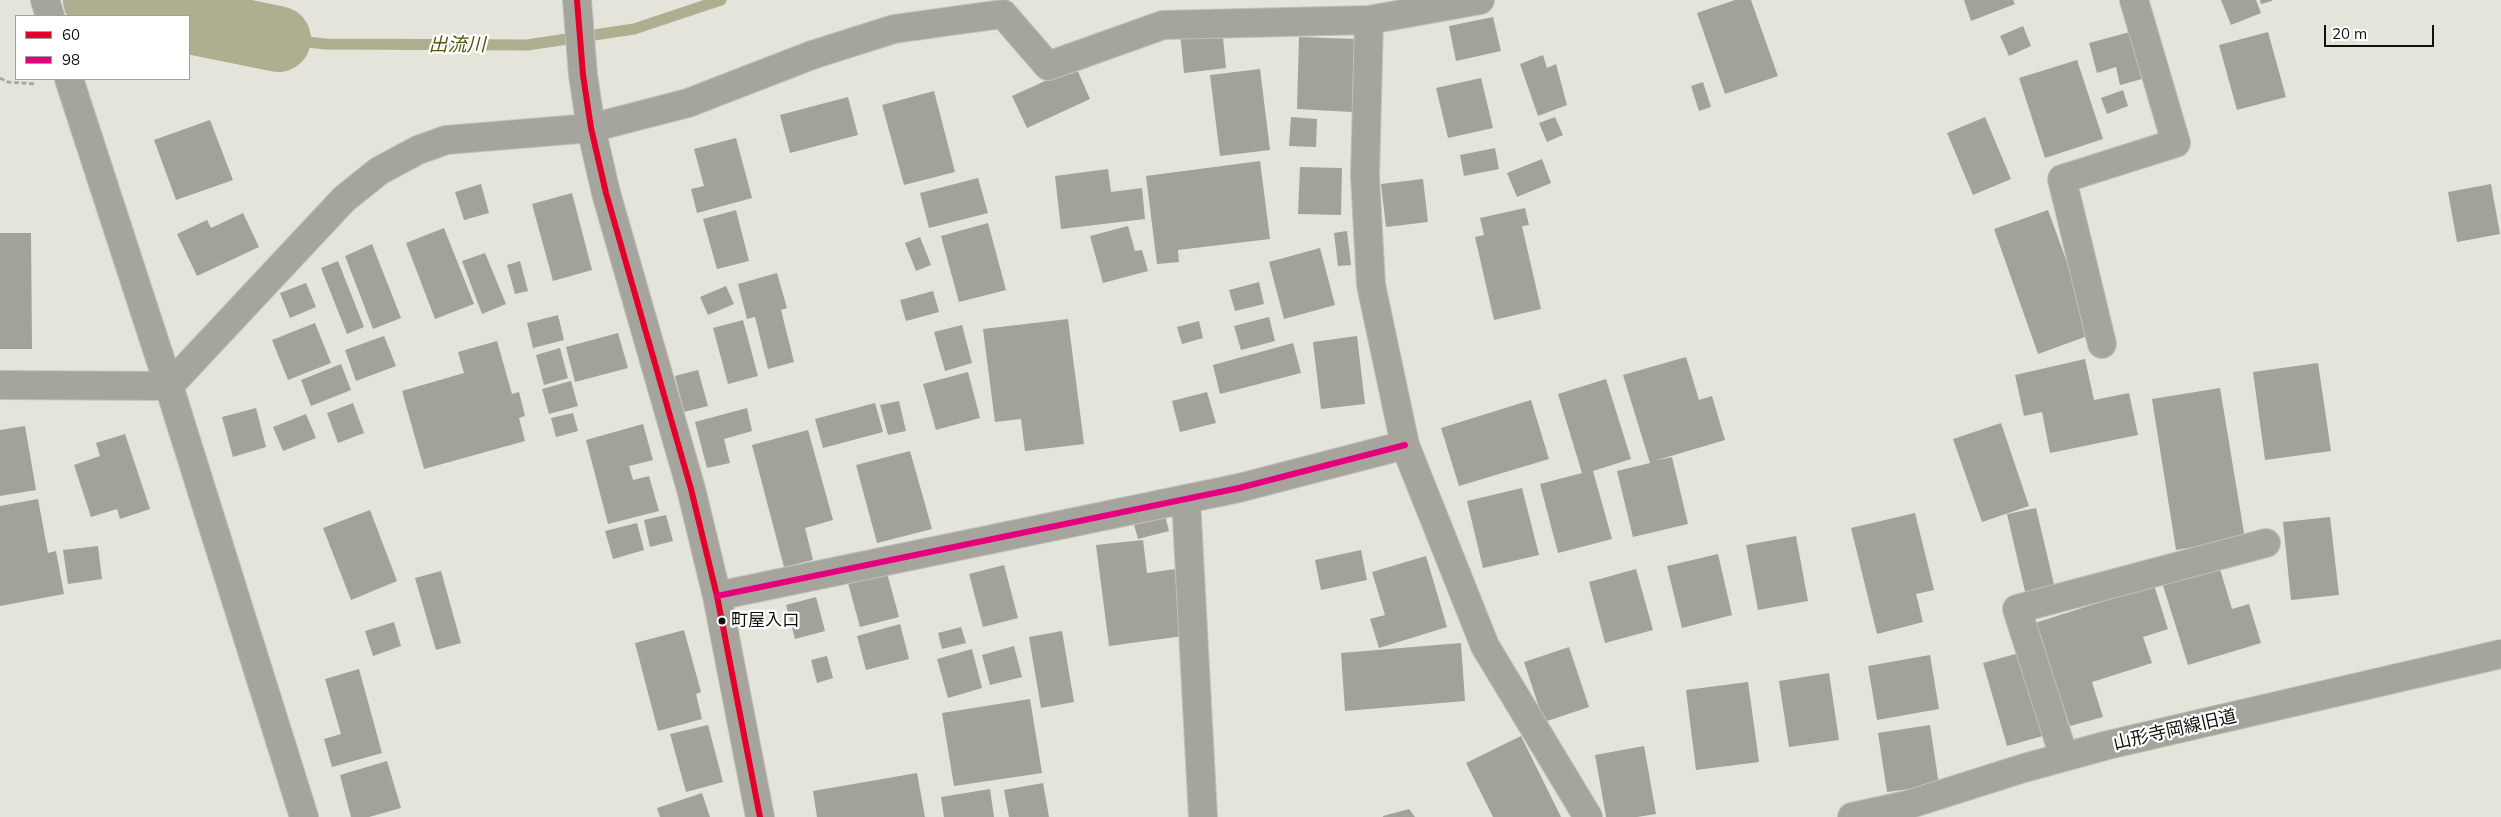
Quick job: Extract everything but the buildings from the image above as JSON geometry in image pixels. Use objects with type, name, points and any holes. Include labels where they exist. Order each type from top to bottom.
[{"type":"street","points":[[45,0],[50,15]]},
{"type":"street","points":[[577,0],[582,75],[591,128],[606,193],[691,489],[717,596],[760,817]]},
{"type":"street","points":[[0,385],[169,386],[344,199],[379,171],[418,150],[446,140],[591,128],[688,103],[812,55],[894,29],[966,18],[1003,14],[1048,66],[1163,25],[1369,20],[1480,0]]},
{"type":"street","points":[[2102,344],[2062,179],[2176,143],[2134,0]]},
{"type":"street","points":[[1369,20],[1365,176],[1371,285],[1405,445],[1484,646],[1588,817]]},
{"type":"street","points":[[70,82],[169,386],[304,817]]},
{"type":"street","points":[[717,596],[1239,488],[1405,445]]},
{"type":"street","points":[[1186,499],[1203,817]]},
{"type":"street","points":[[2064,757],[2017,609],[2266,543]]},
{"type":"street","name":"山形寺岡線旧道","points":[[1852,817],[1907,805],[2064,757],[2501,654]]},
{"type":"waterway","name":"出流川","points":[[96,0],[164,15]]},
{"type":"waterway","name":"出流川","points":[[278,39],[326,44],[527,45],[634,29],[721,0]]},
{"type":"waterway","name":"出流川","points":[[190,21],[278,39]]},
{"type":"transit line","name":"60","points":[[577,0],[583,75],[591,128],[606,193],[691,489],[717,596],[760,817]]},
{"type":"transit line","name":"98","points":[[717,596],[1239,488],[1405,445]]},
{"type":"place","name":"町屋入口","points":[[722,621]]}]
